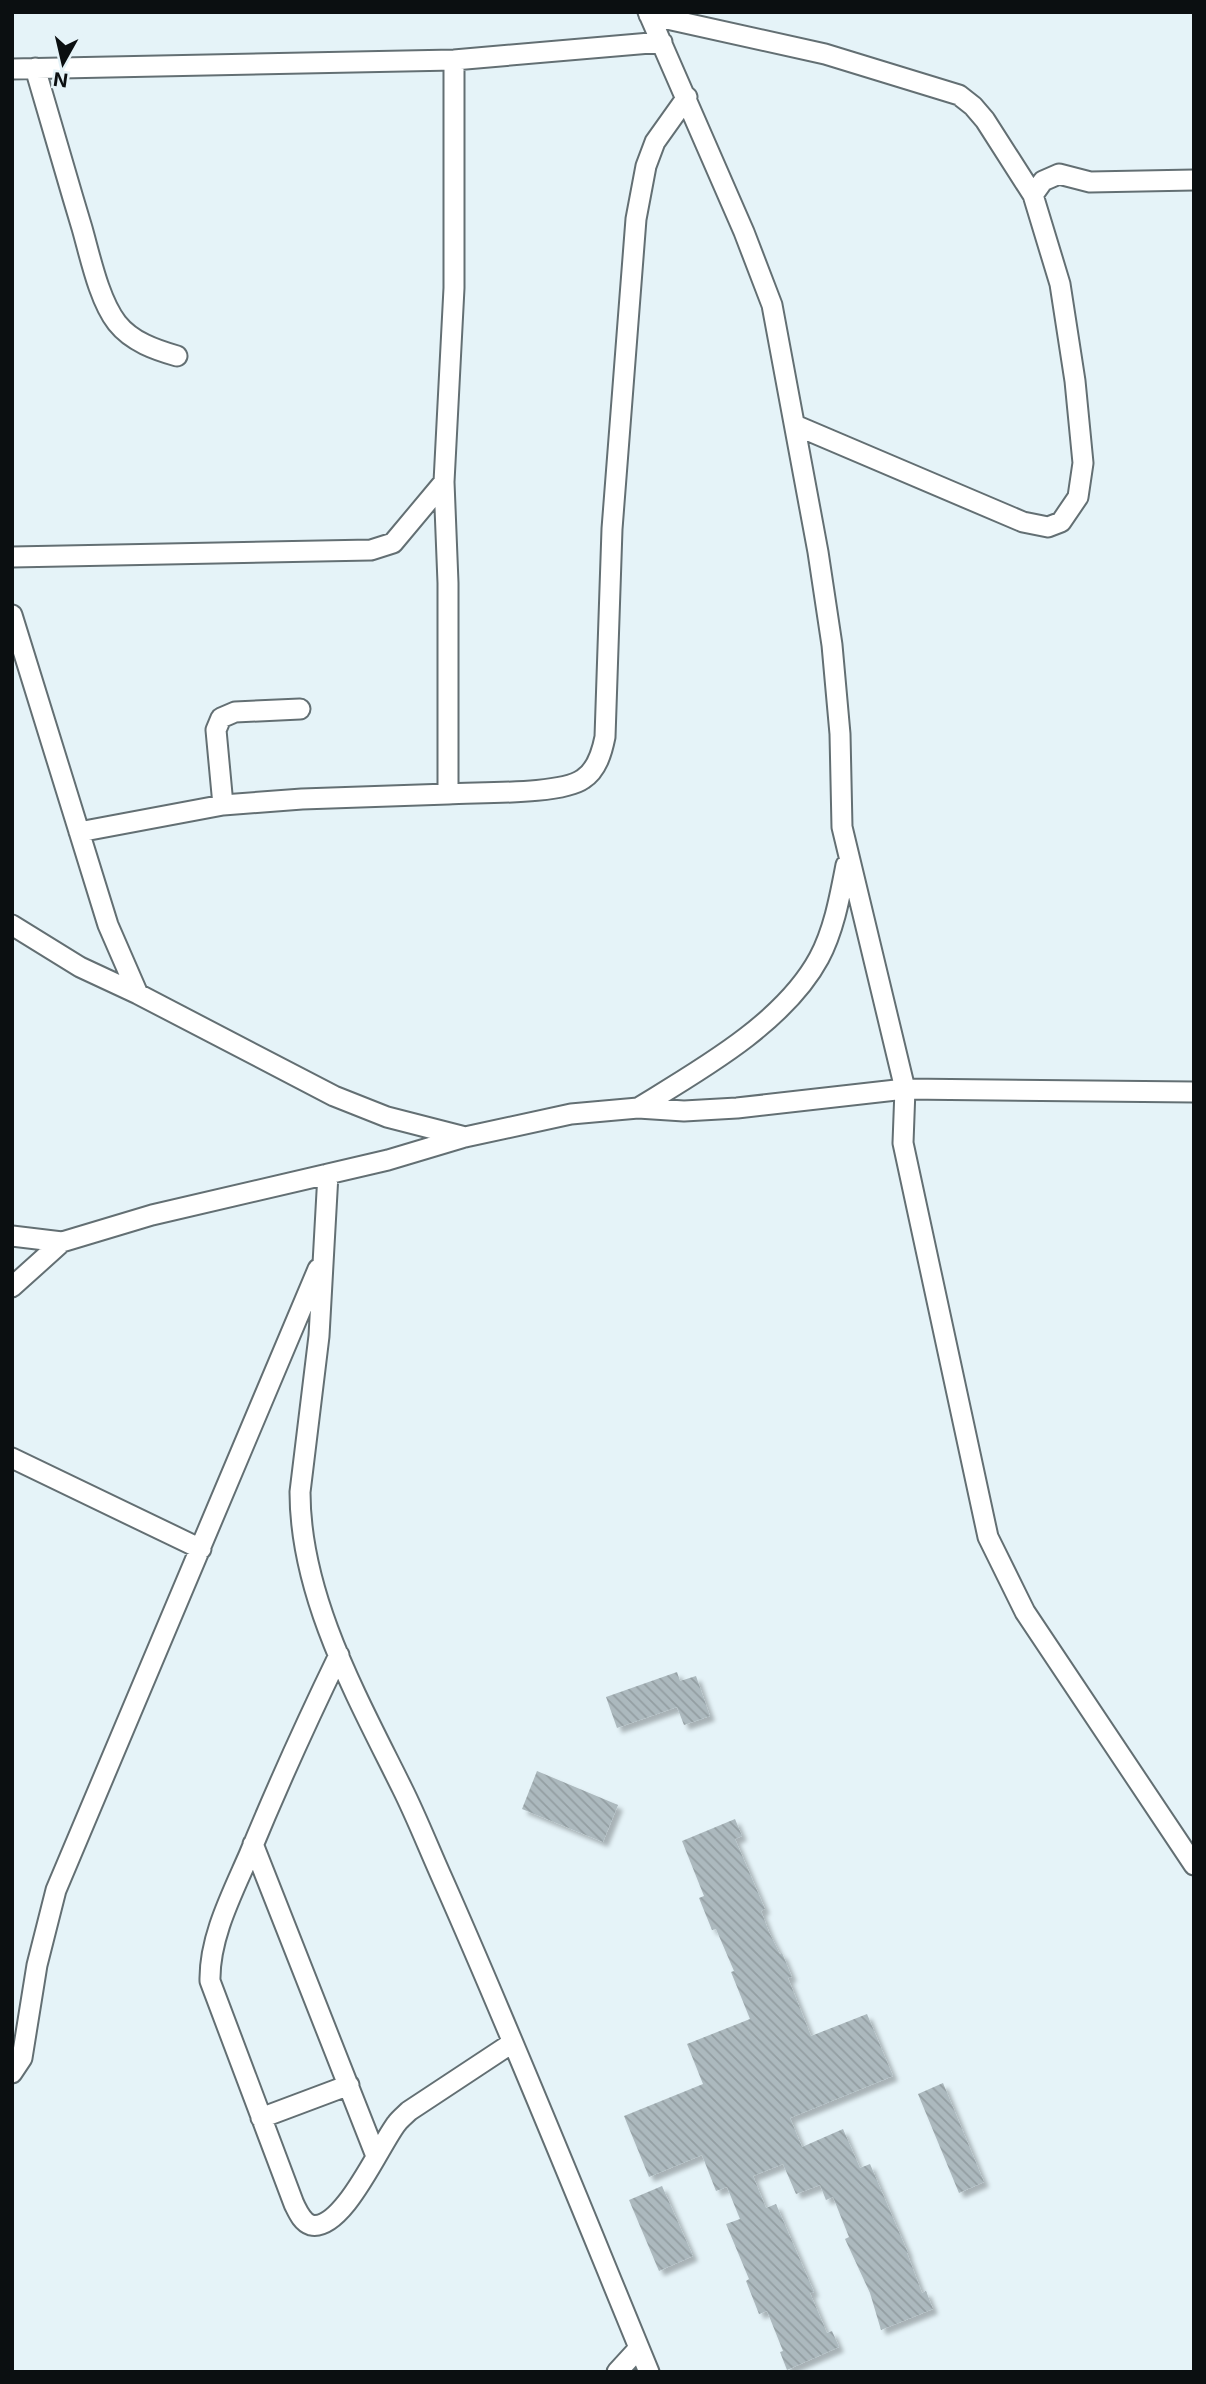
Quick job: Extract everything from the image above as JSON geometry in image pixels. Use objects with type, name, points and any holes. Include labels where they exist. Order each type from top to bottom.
[{"type":"street","points":[[649,14],[687,97],[768,294],[783,360],[832,645],[840,734],[842,827],[905,1089],[903,1143],[988,1536],[1025,1612],[1194,1865]]},
{"type":"street","points":[[649,14],[825,54],[959,95],[985,120],[1033,195],[1060,284],[1075,381],[1083,463],[1078,497],[1060,522],[1048,527],[1023,522],[795,425]]},
{"type":"street","points":[[12,69],[454,60],[662,42]]},
{"type":"street","points":[[448,794],[449,596],[444,482],[454,288],[454,60]]},
{"type":"street","points":[[35,68],[107,304],[117,323],[132,337],[155,349],[177,356]]},
{"type":"street","points":[[79,832],[223,805],[302,799],[538,790],[573,785],[585,779],[595,767],[602,753],[605,737],[612,529],[636,219],[646,166],[655,142],[687,97]]},
{"type":"street","points":[[1033,195],[1043,181],[1059,174],[1090,181],[1194,180]]},
{"type":"street","points":[[12,557],[371,551],[393,543],[444,482]]},
{"type":"street","points":[[12,615],[107,925],[138,994]]},
{"type":"street","points":[[223,805],[216,730],[221,718],[235,712],[300,709]]},
{"type":"street","points":[[638,1108],[704,1068],[795,995],[820,957],[838,907],[848,858]]},
{"type":"street","points":[[12,925],[80,967],[138,994],[334,1096],[387,1117],[465,1138]]},
{"type":"street","points":[[12,1236],[62,1242],[152,1215],[571,1114],[638,1108],[684,1111],[737,1108],[905,1089],[1194,1092]]},
{"type":"street","points":[[328,1174],[319,1336],[300,1492],[300,1518],[305,1553],[351,1688],[403,1790],[649,2372]]},
{"type":"street","points":[[12,1287],[62,1242]]},
{"type":"street","points":[[12,2073],[22,2058],[37,1965],[56,1890],[324,1257]]},
{"type":"street","points":[[12,1458],[201,1549]]},
{"type":"street","points":[[339,1655],[294,1749],[230,1898],[209,1965],[210,1981],[300,2216],[314,2225],[329,2221],[344,2207],[396,2124],[409,2111],[512,2043]]},
{"type":"street","points":[[253,1844],[376,2156]]},
{"type":"street","points":[[261,2118],[349,2085]]},
{"type":"street","points":[[617,2372],[639,2348]]},
{"type":"building","points":[[677,1672],[680,1681],[696,1676],[710,1716],[684,1725],[677,1707],[617,1728],[606,1697]]},
{"type":"building","points":[[537,1771],[618,1805],[603,1842],[522,1809]]},
{"type":"building","points":[[735,1819],[742,1836],[735,1839],[765,1909],[761,1911],[769,1932],[792,1977],[788,1978],[811,2036],[867,2014],[893,2076],[790,2118],[802,2147],[843,2129],[860,2168],[870,2164],[922,2293],[926,2291],[933,2309],[881,2330],[870,2293],[845,2239],[849,2237],[833,2197],[826,2200],[820,2185],[796,2194],[783,2164],[753,2176],[766,2208],[776,2204],[814,2292],[810,2293],[827,2333],[832,2331],[839,2347],[787,2370],[780,2352],[783,2351],[767,2311],[759,2314],[746,2281],[749,2279],[726,2224],[740,2219],[727,2187],[716,2191],[702,2155],[649,2177],[624,2116],[703,2084],[687,2044],[750,2019],[731,1972],[734,1971],[716,1929],[712,1930],[699,1898],[704,1896],[682,1841]]},
{"type":"building","points":[[943,2083],[984,2182],[959,2193],[918,2094]]},
{"type":"building","points":[[662,2186],[693,2256],[659,2271],[629,2200]]}]
